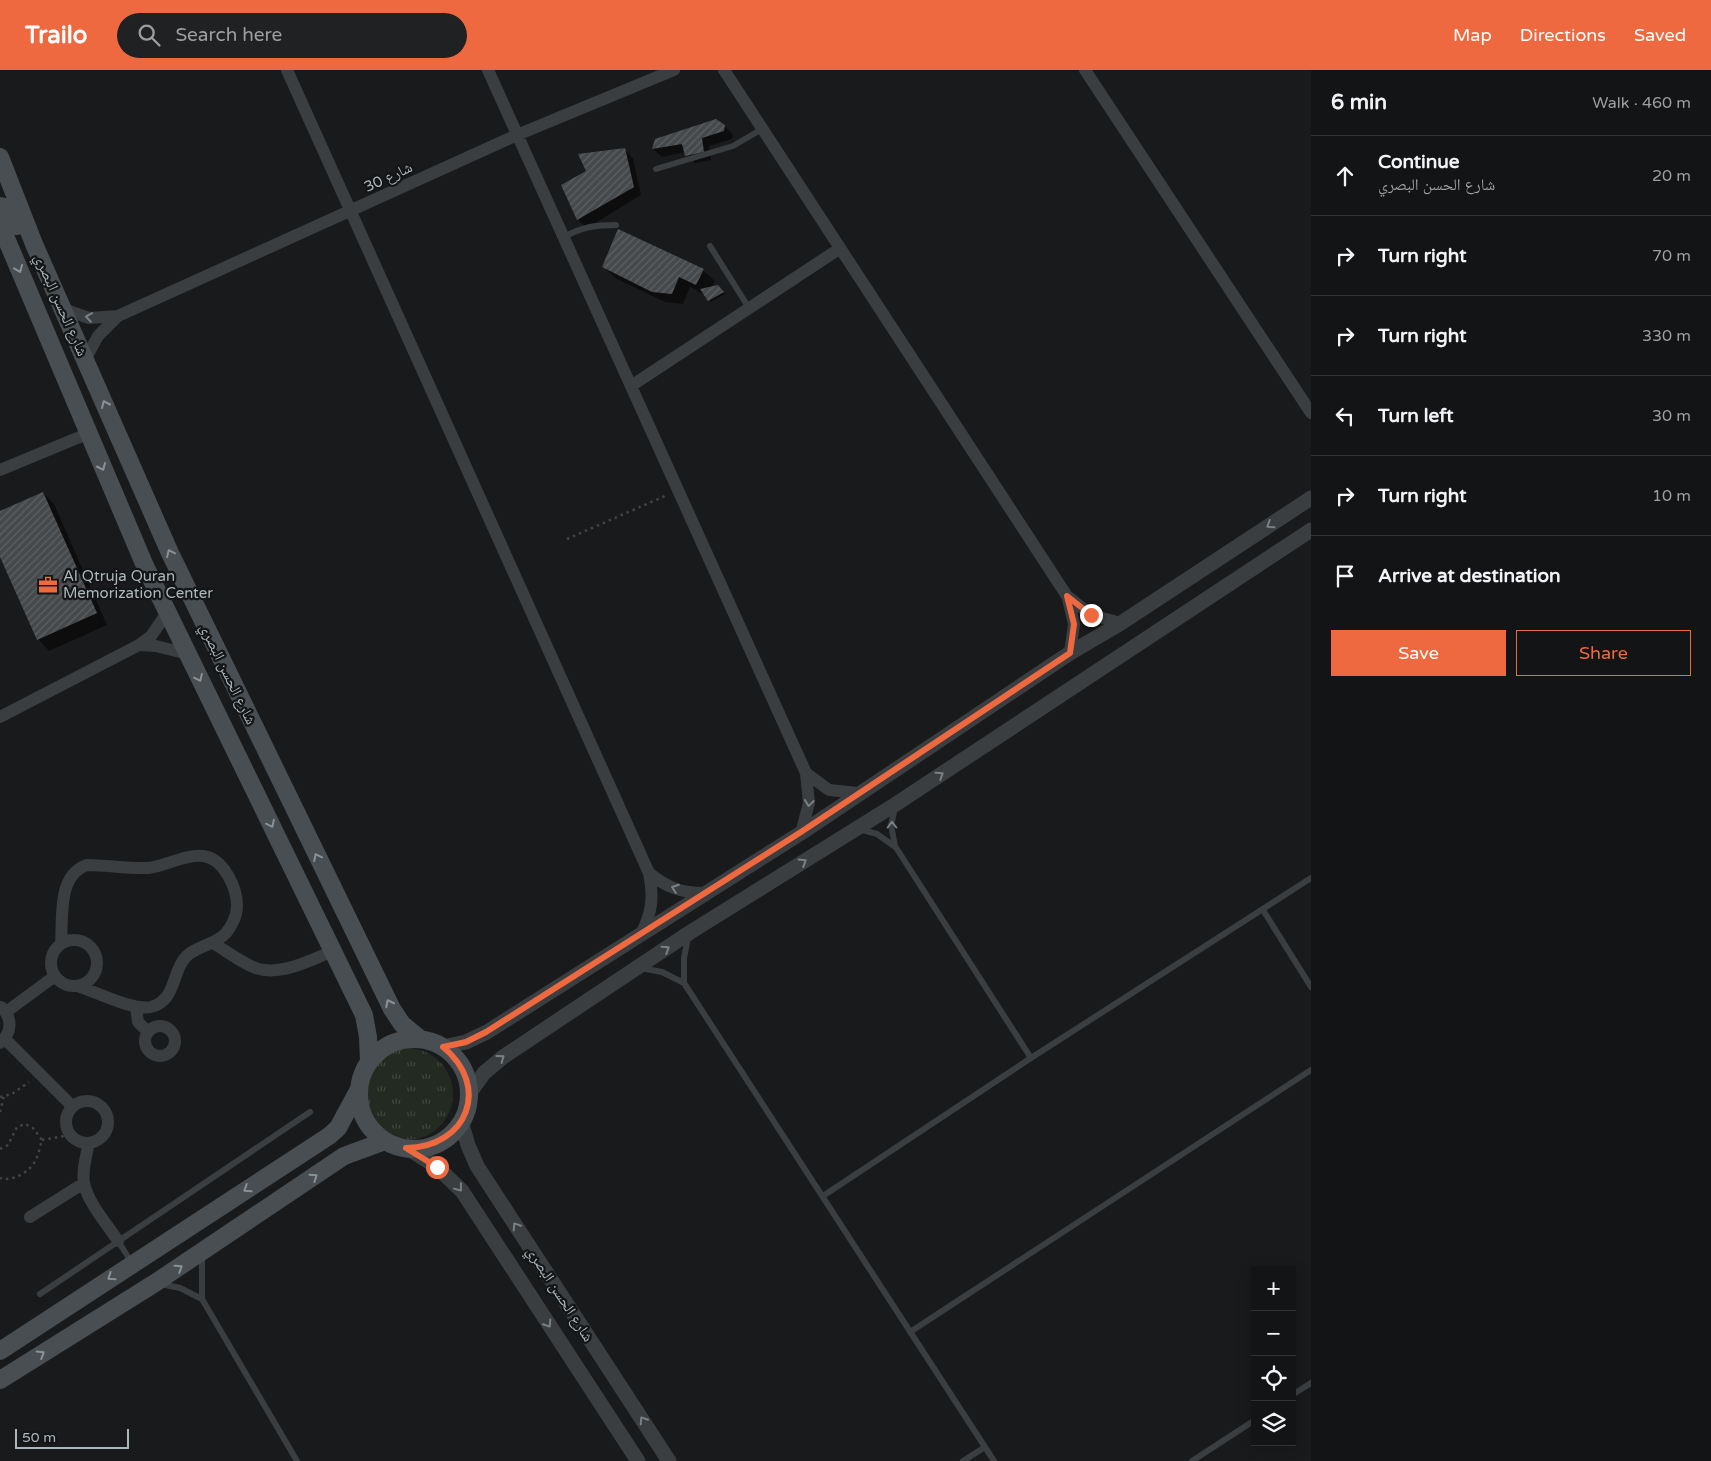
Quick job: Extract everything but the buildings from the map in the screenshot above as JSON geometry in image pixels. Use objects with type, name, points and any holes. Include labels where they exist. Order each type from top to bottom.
[{"type":"main road","name":"شارع الحسن البصري","points":[[2,168],[170,554],[392,1009],[402,1024],[420,1039]]},
{"type":"main road","points":[[0,206],[9,208],[25,244],[30,246],[34,244]]},
{"type":"main road","name":"شارع الحسن البصري","points":[[0,224],[87,434],[167,613],[364,1016],[368,1037],[369,1062]]},
{"type":"main road","points":[[0,1351],[329,1136],[340,1124],[359,1089],[369,1062],[391,1044],[406,1039],[420,1039],[443,1047],[454,1056],[462,1067],[467,1080],[469,1094],[467,1108],[461,1121],[451,1134],[438,1143],[423,1148],[406,1148],[385,1141],[373,1131],[365,1118],[360,1104],[359,1089]]},
{"type":"main road","points":[[0,1380],[202,1253],[344,1156],[385,1141]]},
{"type":"street","points":[[287,70],[649,873],[653,888],[652,904],[641,934]]},
{"type":"street","points":[[488,70],[806,773],[810,803],[801,832]]},
{"type":"street","name":"شارع 30","points":[[62,309],[89,318],[118,316],[351,212],[517,135],[674,70]]},
{"type":"street","points":[[724,70],[1067,596],[1091,615],[1121,623]]},
{"type":"street","points":[[1085,70],[1311,414]]},
{"type":"street","points":[[631,386],[839,249]]},
{"type":"street","name":"شارع 30","points":[[85,360],[98,336],[118,316]]},
{"type":"street","points":[[0,470],[87,434]]},
{"type":"street","points":[[443,1047],[466,1042],[486,1032],[641,934],[801,832],[1070,653],[1121,623],[1311,498]]},
{"type":"street","points":[[469,1094],[484,1073],[503,1057],[689,934],[896,804],[1311,530]]},
{"type":"street","points":[[1067,596],[1074,624],[1070,653]]},
{"type":"street","points":[[0,717],[138,645],[151,636],[167,613]]},
{"type":"street","points":[[138,645],[156,646],[188,654]]},
{"type":"street","points":[[806,773],[829,790],[858,793]]},
{"type":"street","points":[[203,855],[213,858],[222,865],[234,890],[237,906],[234,921],[226,934],[213,943],[190,954],[183,961],[170,993],[162,1002],[151,1007],[136,1007],[78,986],[65,985],[55,976],[51,963],[52,955],[61,944],[67,881],[78,868],[96,865],[148,868],[203,855]]},
{"type":"street","points":[[649,873],[674,890],[704,893]]},
{"type":"street","points":[[61,944],[77,940],[85,942],[96,954],[96,970],[92,978],[78,986]]},
{"type":"street","points":[[213,943],[253,967],[272,971],[298,965],[333,951]]},
{"type":"street","points":[[55,976],[3,1009],[10,1029],[2,1041],[40,1074],[72,1106]]},
{"type":"street","points":[[136,1007],[138,1022],[148,1032]]},
{"type":"street","points":[[87,1100],[98,1103],[106,1110],[109,1121],[106,1132],[99,1140],[89,1143],[78,1141],[70,1135],[66,1120],[72,1106],[87,1100]]},
{"type":"street","name":"شارع الحسن البصري","points":[[461,1121],[477,1166],[670,1461]]},
{"type":"street","points":[[89,1143],[84,1183],[88,1194],[118,1241]]},
{"type":"street","name":"شارع الحسن البصري","points":[[406,1148],[437,1167],[462,1191],[638,1461]]},
{"type":"street","points":[[30,1217],[84,1183]]},
{"type":"lane","points":[[656,169],[734,146],[762,129]]},
{"type":"lane","points":[[564,238],[581,228],[593,225],[616,226]]},
{"type":"lane","points":[[710,246],[749,308]]},
{"type":"lane","points":[[896,804],[891,825],[895,846],[1031,1058]]},
{"type":"lane","points":[[856,829],[878,834],[895,846]]},
{"type":"lane","points":[[823,1196],[1031,1058],[1311,878]]},
{"type":"lane","points":[[1262,910],[1311,987]]},
{"type":"lane","points":[[684,983],[684,958],[689,934]]},
{"type":"lane","points":[[637,968],[662,972],[684,983],[994,1461]]},
{"type":"lane","points":[[910,1332],[1311,1070]]},
{"type":"lane","points":[[40,1294],[310,1112]]},
{"type":"lane","points":[[118,1241],[132,1263]]},
{"type":"lane","points":[[202,1253],[202,1298],[296,1461]]},
{"type":"lane","points":[[155,1283],[180,1288],[202,1298]]},
{"type":"lane","points":[[1296,1392],[1311,1382]]},
{"type":"lane","points":[[1192,1461],[1251,1423]]},
{"type":"lane","points":[[963,1461],[985,1447]]},
{"type":"path","points":[[567,539],[678,490]]},
{"type":"path","points":[[0,1112],[2,1097],[12,1094],[40,1074]]},
{"type":"path","points":[[0,1149],[8,1144],[17,1127],[25,1124],[33,1128],[42,1140]]},
{"type":"path","points":[[42,1140],[70,1135]]},
{"type":"path","points":[[0,1178],[6,1180],[13,1178],[30,1167],[34,1163],[42,1140]]},
{"type":"green space","points":[[407,1048],[425,1051],[440,1061],[450,1076],[453,1094],[450,1112],[440,1127],[425,1137],[407,1140],[389,1137],[374,1127],[364,1112],[361,1094],[364,1076],[374,1061],[389,1051]]},
{"type":"place","name":"Al Qtruja Quran Memorization Center","points":[[48,585]]},
{"type":"route","points":[[437,1167],[406,1148],[423,1148],[438,1143],[451,1134],[461,1121],[467,1108],[469,1094],[467,1080],[462,1067],[454,1056],[443,1047],[477,1038],[801,832],[1070,653],[1074,624],[1067,596],[1078,607],[1091,615]]}]
